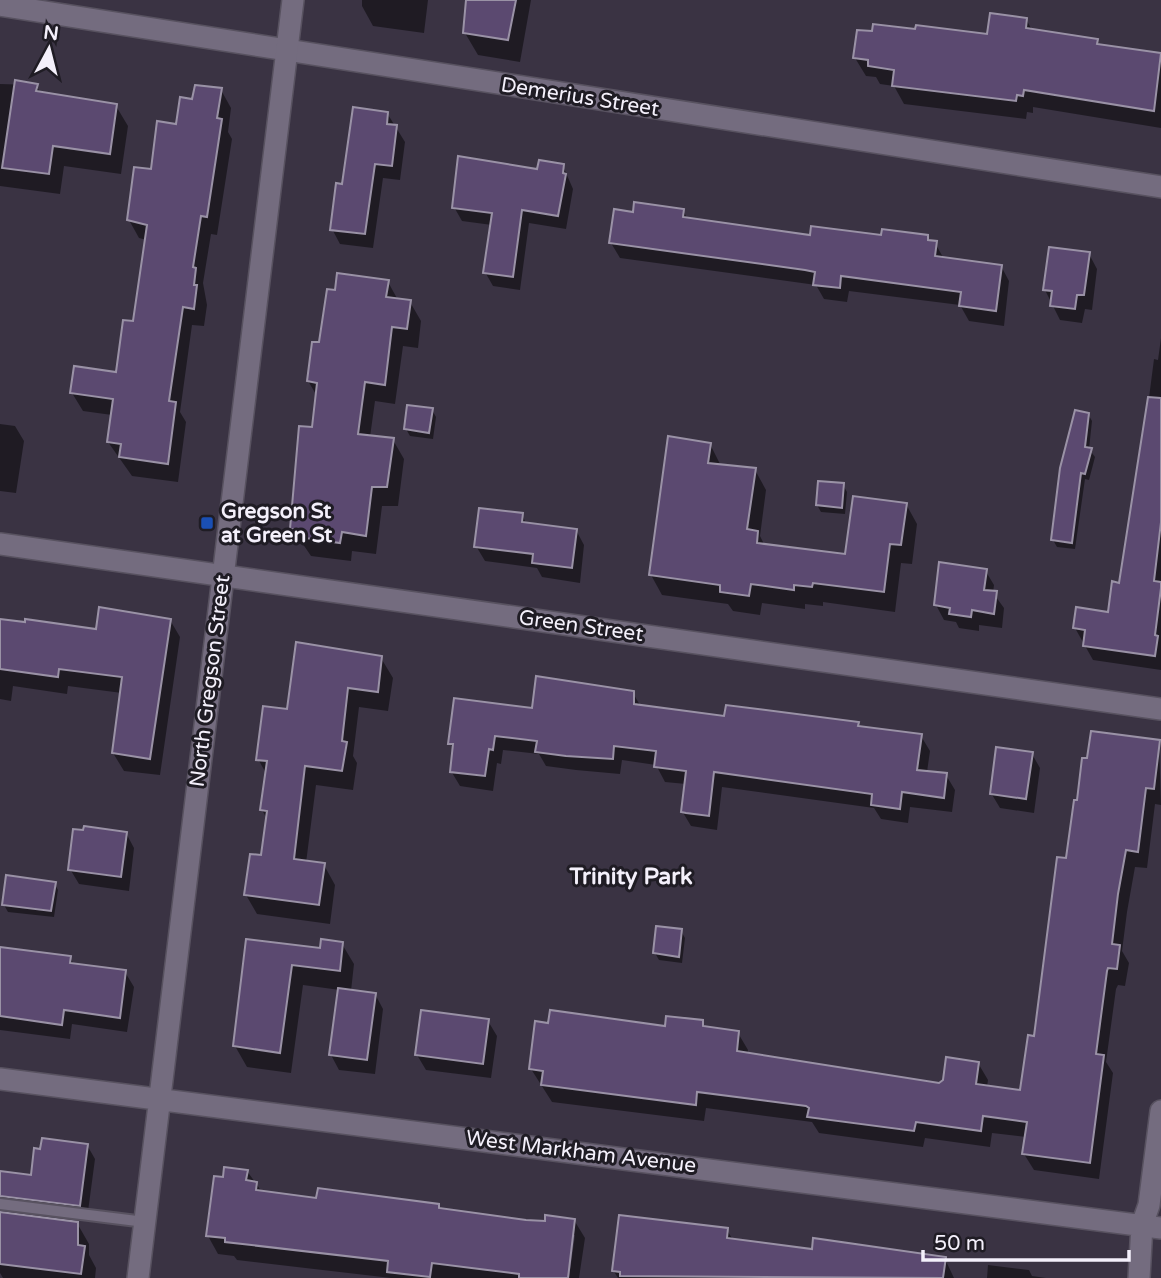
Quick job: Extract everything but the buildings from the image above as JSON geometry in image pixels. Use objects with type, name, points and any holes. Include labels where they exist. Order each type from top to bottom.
[{"type":"street","name":"North Gregson Street","points":[[138,1278],[293,0]]},
{"type":"street","name":"Demerius Street","points":[[0,5],[1161,187]]},
{"type":"street","name":"Green Street","points":[[0,544],[1161,709]]},
{"type":"street","name":"West Markham Avenue","points":[[0,1079],[160,1102],[384,1127],[1151,1226]]},
{"type":"street","points":[[1139,1278],[1151,1226],[1149,1205],[1161,1111]]},
{"type":"lane","points":[[0,1205],[145,1222]]},
{"type":"place","name":"Gregson St at Green St","points":[[207,523]]},
{"type":"district","name":"Trinity Park","points":[[631,877]]}]
